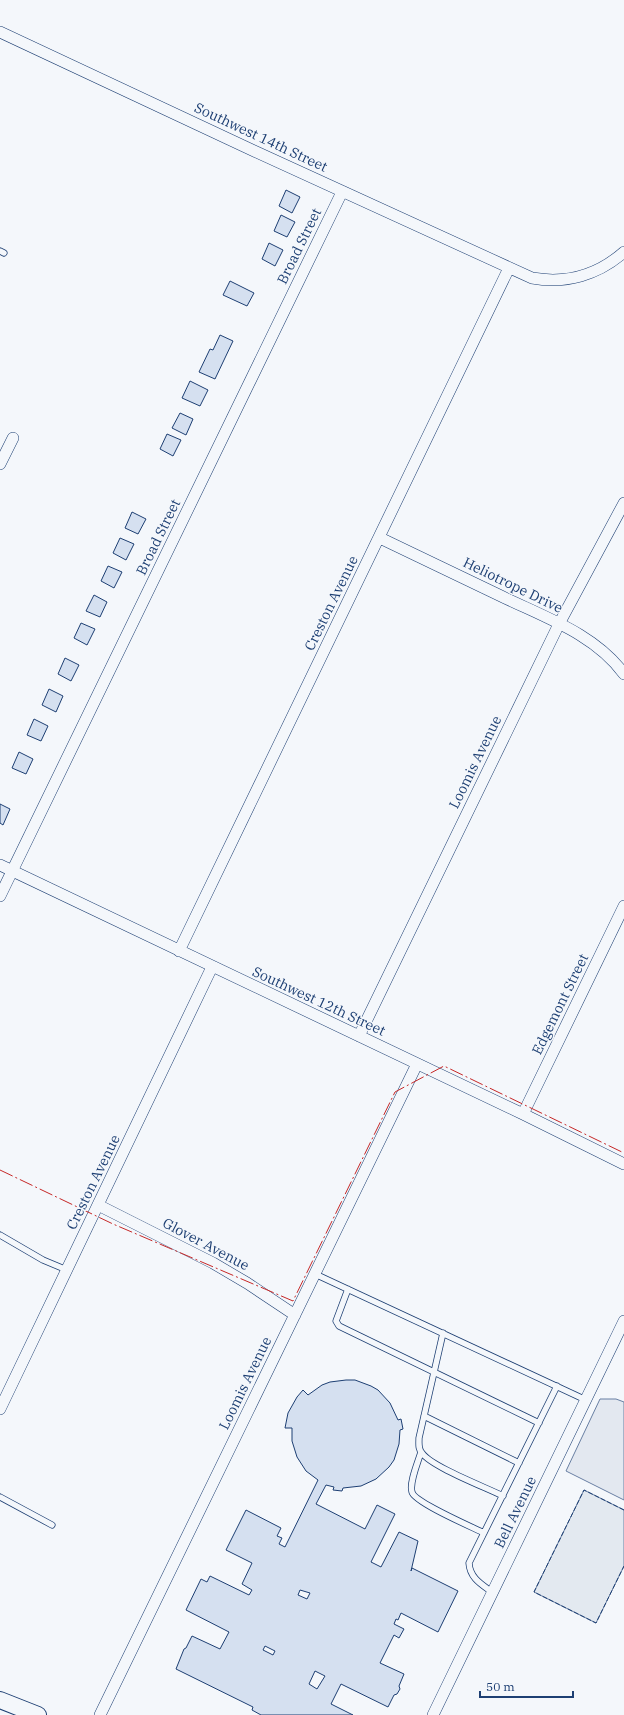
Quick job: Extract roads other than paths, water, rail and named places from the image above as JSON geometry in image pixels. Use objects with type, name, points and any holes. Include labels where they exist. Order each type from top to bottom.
[{"type":"main road","points":[[0,1700],[28,1713]]},
{"type":"street","name":"Southwest 14th Street","points":[[0,32],[342,192],[532,278],[554,281],[574,278],[605,267],[624,252]]},
{"type":"street","name":"Broad Street","points":[[0,896],[342,192]]},
{"type":"street","name":"Creston Avenue","points":[[179,951],[380,538],[509,268]]},
{"type":"street","points":[[0,464],[13,438]]},
{"type":"street","name":"Loomis Avenue","points":[[359,1036],[559,624],[624,503]]},
{"type":"street","name":"Heliotrope Drive","points":[[380,538],[559,624],[588,640],[613,660],[624,674]]},
{"type":"street","name":"Southwest 12th Street","points":[[0,865],[523,1114],[624,1164]]},
{"type":"street","name":"Edgemont Street","points":[[523,1114],[624,906]]},
{"type":"street","name":"Creston Avenue","points":[[0,1409],[212,967]]},
{"type":"street","name":"Loomis Avenue","points":[[100,1715],[417,1064]]},
{"type":"street","name":"Glover Avenue","points":[[98,1205],[213,1263],[247,1283],[295,1315]]},
{"type":"street","name":"Bell Avenue","points":[[433,1715],[624,1321]]},
{"type":"lane","points":[[0,1235],[43,1260],[67,1270]]},
{"type":"lane","points":[[315,1274],[586,1400]]},
{"type":"lane","points":[[348,1289],[336,1321],[339,1326],[539,1423]]},
{"type":"lane","points":[[443,1333],[418,1446],[421,1452],[434,1464],[503,1496]]},
{"type":"lane","points":[[492,1592],[473,1577],[469,1563],[557,1386]]},
{"type":"lane","points":[[424,1416],[519,1463]]},
{"type":"lane","points":[[421,1452],[412,1480],[411,1491],[414,1496],[428,1505],[484,1533]]},
{"type":"lane","points":[[0,1498],[52,1525]]}]
